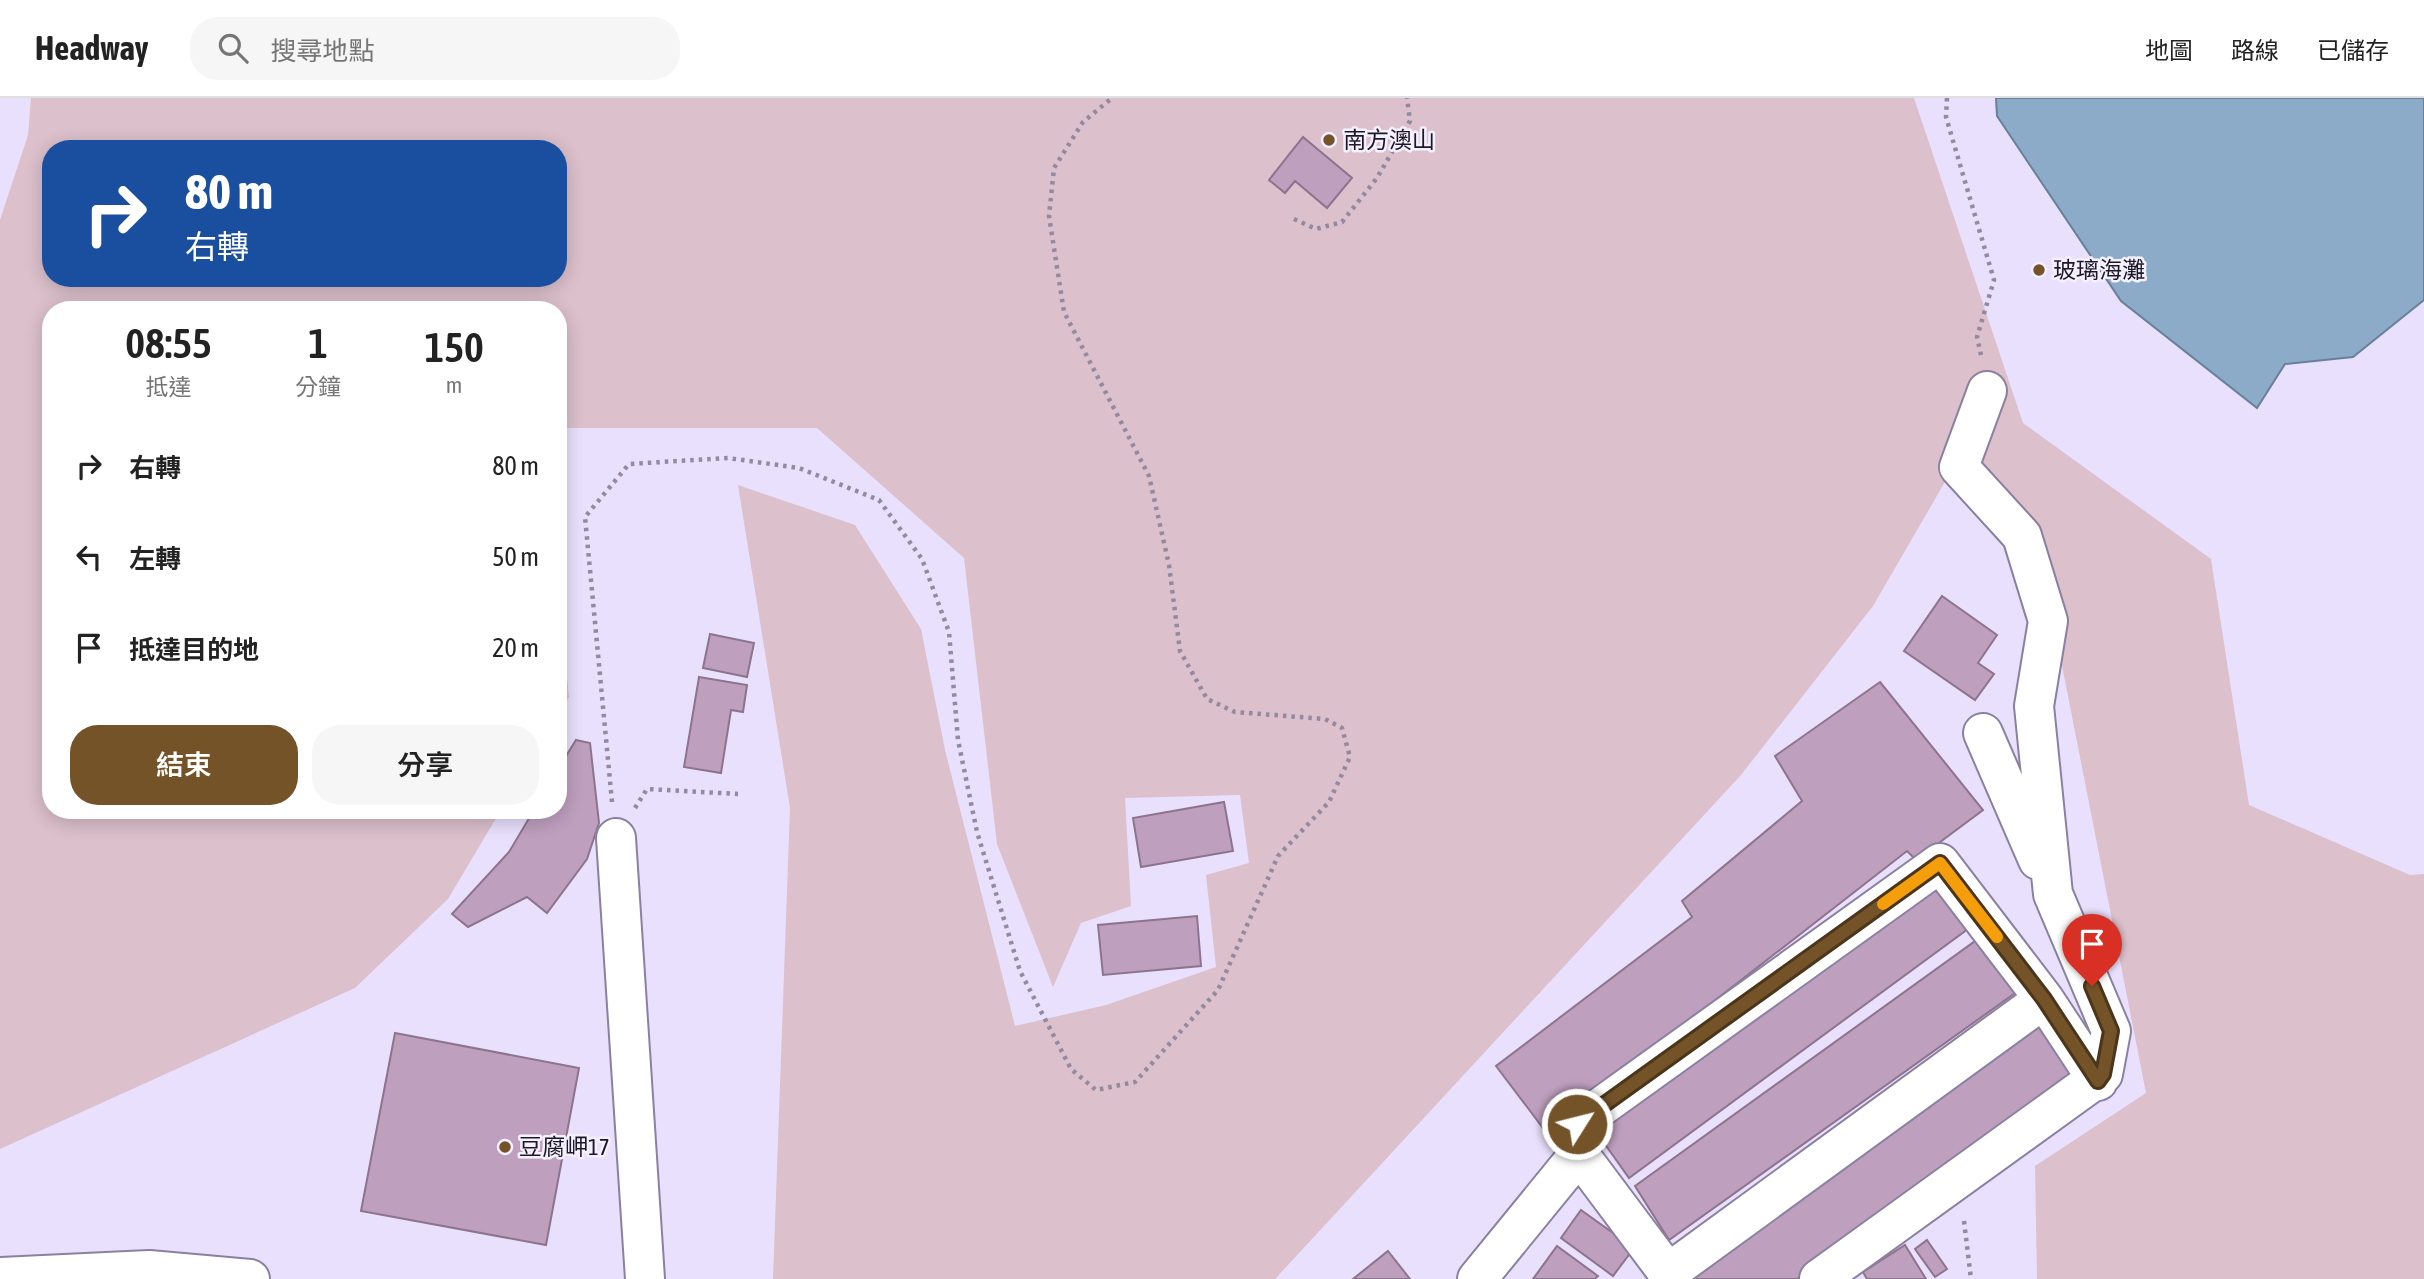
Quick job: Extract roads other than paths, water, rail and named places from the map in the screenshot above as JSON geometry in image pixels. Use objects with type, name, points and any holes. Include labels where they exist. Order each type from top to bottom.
[{"type":"street","points":[[1987,391],[1959,467],[2022,537],[2048,621],[2034,706],[2053,894]]},
{"type":"street","points":[[1819,1279],[2098,1081],[2103,1074],[2111,1031],[1983,733]]},
{"type":"street","points":[[616,838],[645,1279]]},
{"type":"street","points":[[2044,999],[1668,1276],[1579,1154],[1577,1124],[1940,863],[2044,999],[2098,1081]]},
{"type":"street","points":[[1477,1279],[1579,1154]]},
{"type":"street","points":[[0,1277],[149,1270],[250,1279]]},
{"type":"water","points":[[1996,98],[2424,98],[2424,300],[2353,357],[2285,364],[2257,408],[2121,301],[1997,116]]},
{"type":"place","name":"南方澳山","points":[[1329,140]]},
{"type":"place","name":"玻璃海灘","points":[[2039,270]]},
{"type":"place","name":"豆腐岬17","points":[[505,1147]]}]
